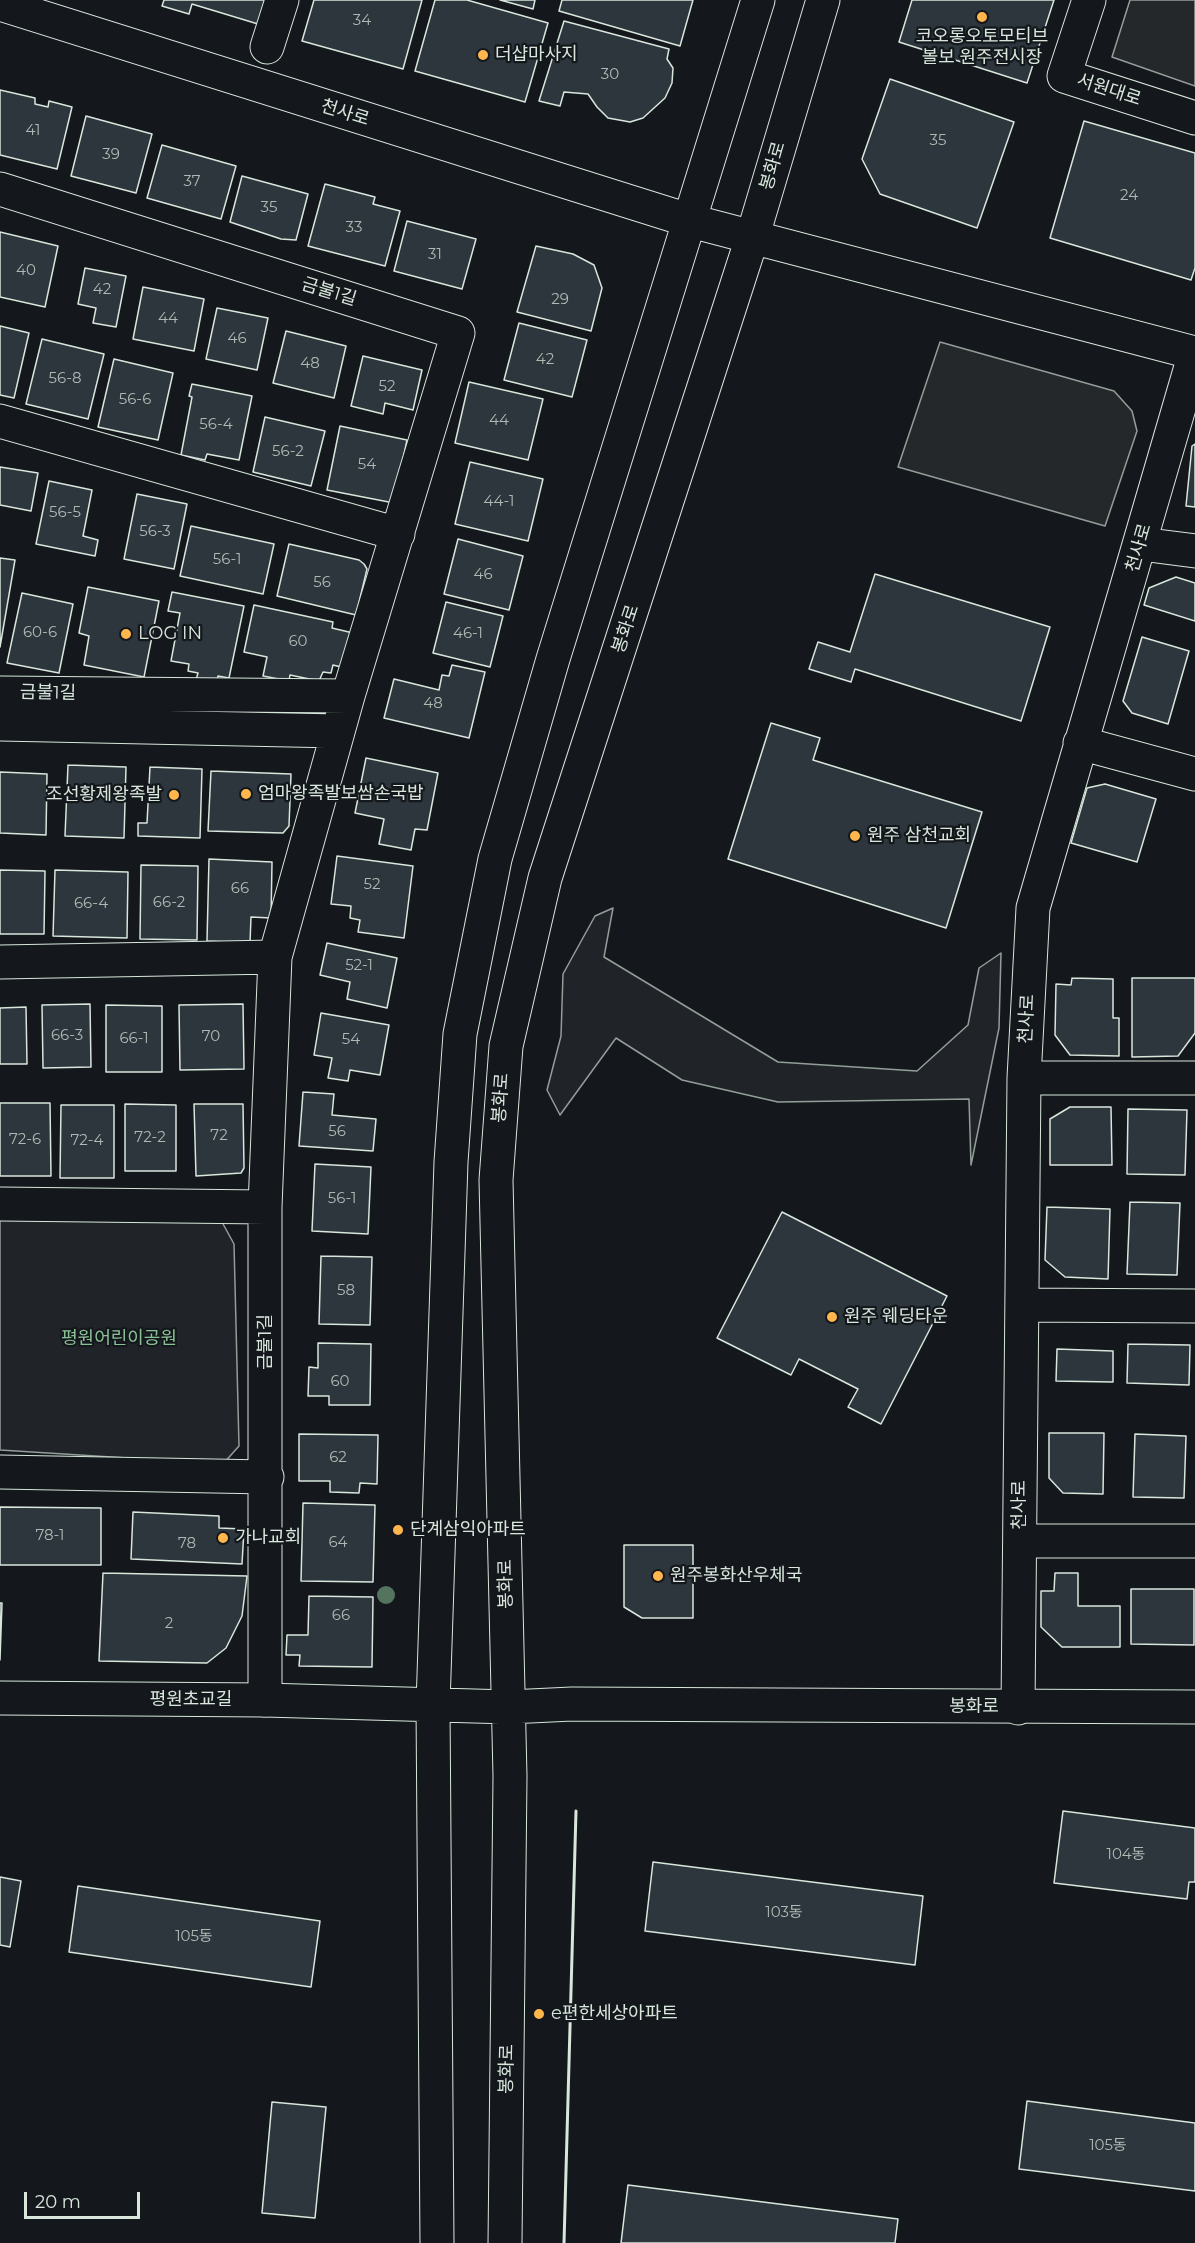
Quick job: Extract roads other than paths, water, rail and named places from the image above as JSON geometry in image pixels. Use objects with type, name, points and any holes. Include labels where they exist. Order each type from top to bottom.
[{"type":"street","points":[[267,47],[282,0]]},
{"type":"street","points":[[437,2243],[433,1705],[451,1162],[460,1034],[495,859],[557,647],[758,0]]},
{"type":"street","name":"봉화로","points":[[505,2243],[509,1707],[496,1180],[506,1046],[545,878],[753,235],[823,0]]},
{"type":"street","name":"서원대로","points":[[1089,0],[1064,76],[1195,118]]},
{"type":"street","name":"천사로","points":[[0,4],[691,221],[753,235],[1195,353],[1033,908],[1024,1078],[1018,1708]]},
{"type":"street","name":"금불1길","points":[[0,189],[458,333],[348,696],[275,957],[265,1207],[267,1477],[265,1700]]},
{"type":"street","points":[[0,421],[398,534]]},
{"type":"street","points":[[1141,544],[1195,551]]},
{"type":"street","name":"금불1길","points":[[0,693],[348,696]]},
{"type":"street","name":"금불1길","points":[[0,724],[338,731]]},
{"type":"street","points":[[1080,743],[1195,774]]},
{"type":"street","points":[[0,962],[275,957]]},
{"type":"street","points":[[1024,1078],[1195,1078]]},
{"type":"street","points":[[0,1204],[265,1207]]},
{"type":"street","points":[[1022,1305],[1195,1306]]},
{"type":"street","points":[[0,1472],[267,1477]]},
{"type":"street","points":[[1020,1541],[1195,1541]]},
{"type":"street","name":"평원초교길","points":[[0,1698],[265,1700],[509,1707]]},
{"type":"street","name":"봉화로","points":[[509,1707],[572,1704],[1018,1708],[1195,1707]]},
{"type":"place","name":"코오롱오토모티브 볼보 원주전시장","points":[[982,17]]},
{"type":"place","name":"더샵마사지","points":[[483,55]]},
{"type":"place","name":"LOG IN","points":[[126,634]]},
{"type":"place","name":"엄마왕족발보쌈손국밥","points":[[246,794]]},
{"type":"place","name":"조선황제왕족발","points":[[174,795]]},
{"type":"place","name":"원주 삼천교회","points":[[855,836]]},
{"type":"place","name":"원주 웨딩타운","points":[[832,1317]]},
{"type":"place","name":"단계삼익아파트","points":[[398,1530]]},
{"type":"place","name":"가나교회","points":[[223,1538]]},
{"type":"place","name":"원주봉화산우체국","points":[[658,1576]]},
{"type":"place","name":"e편한세상아파트","points":[[539,2014]]},
{"type":"park label","name":"평원어린이공원","points":[[119,1339]]}]
